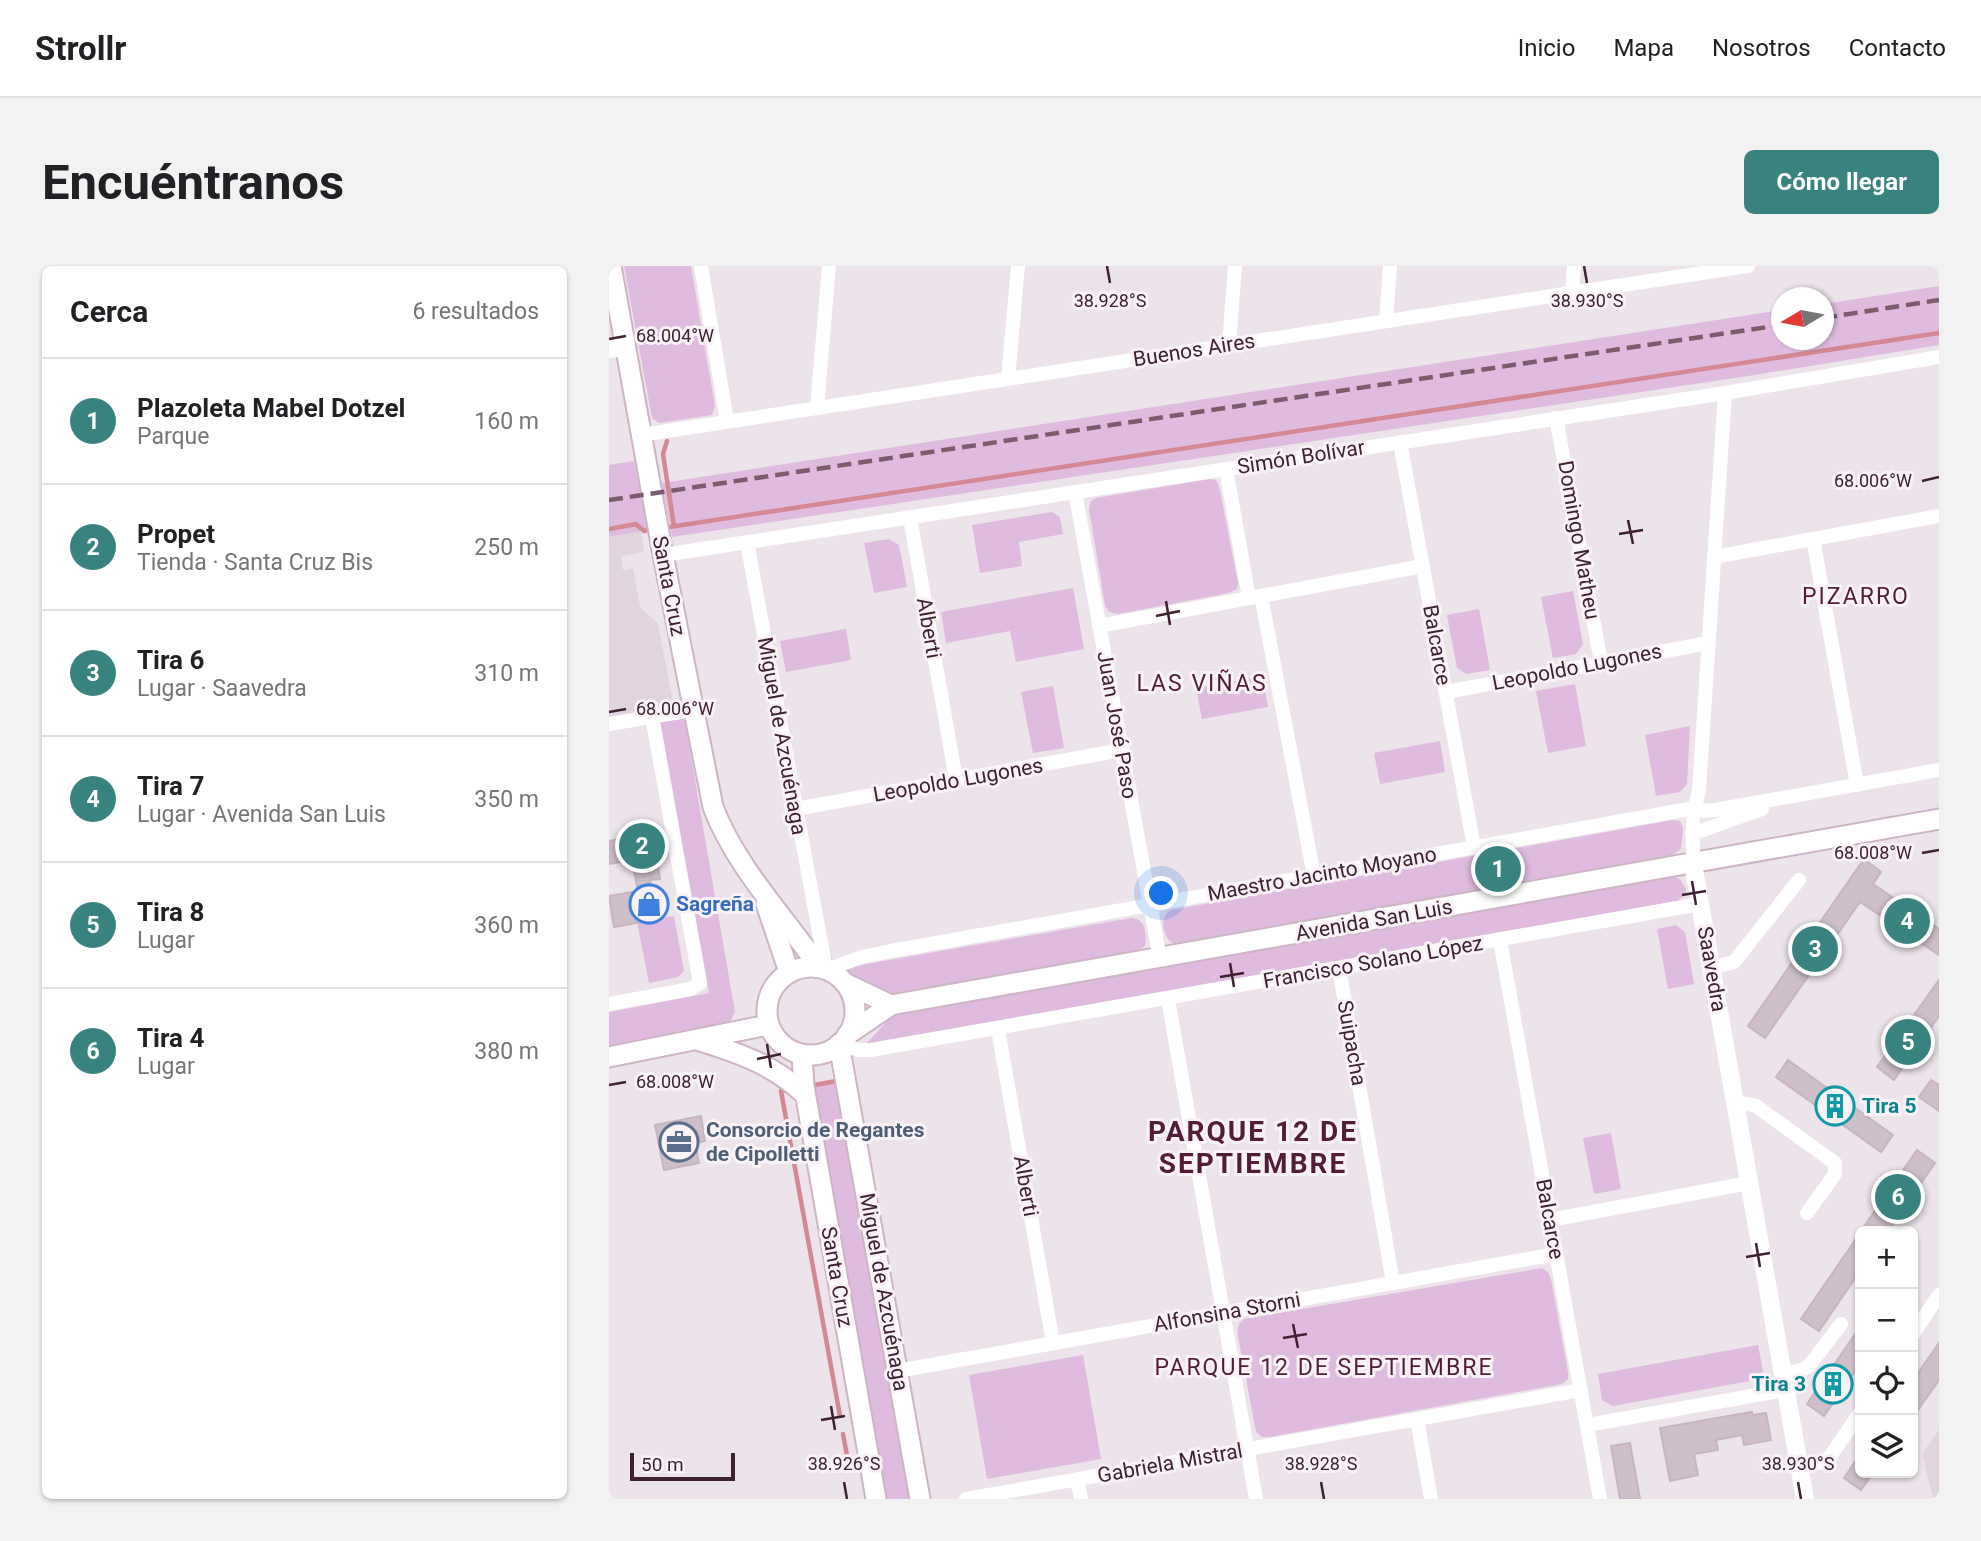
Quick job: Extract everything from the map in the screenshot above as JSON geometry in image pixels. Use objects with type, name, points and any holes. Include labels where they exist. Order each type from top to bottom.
[{"type":"main road","name":"Santa Cruz","points":[[611,266],[617,348],[641,435],[692,710],[713,807],[721,827],[762,892],[823,969]]},
{"type":"main road","name":"Avenida San Luis","points":[[802,1055],[832,1051],[891,1005],[1939,819]]},
{"type":"main road","name":"Santa Cruz","points":[[762,892],[789,972]]},
{"type":"main road","points":[[802,1055],[782,1044],[768,1026],[766,1010],[769,995],[777,982],[789,972],[804,967],[823,969],[891,1005]]},
{"type":"main road","points":[[843,1040],[852,1028],[855,1012],[853,997],[845,983]]},
{"type":"main road","points":[[609,1057],[768,1026]]},
{"type":"main road","points":[[699,1040],[761,1063],[789,1080],[805,1095]]},
{"type":"main road","name":"Miguel de Azcuénaga","points":[[843,1040],[920,1499]]},
{"type":"main road","name":"Santa Cruz","points":[[802,1055],[805,1095],[876,1499]]},
{"type":"street","points":[[701,266],[727,421]]},
{"type":"street","points":[[817,408],[829,266]]},
{"type":"street","points":[[1008,379],[1018,266]]},
{"type":"street","points":[[1229,345],[1235,266]]},
{"type":"street","points":[[1386,321],[1390,266]]},
{"type":"street","points":[[1572,293],[1574,266]]},
{"type":"street","name":"Buenos Aires","points":[[641,435],[1748,266]]},
{"type":"street","name":"Simón Bolívar","points":[[663,555],[1725,393],[1939,357]]},
{"type":"street","name":"Saavedra","points":[[1725,393],[1699,790],[1692,834],[1693,863],[1805,1499]]},
{"type":"street","name":"Domingo Matheu","points":[[1556,418],[1601,662]]},
{"type":"street","name":"Balcarce","points":[[1400,442],[1474,847]]},
{"type":"street","points":[[1226,469],[1314,876]]},
{"type":"street","name":"Juan José Paso","points":[[1075,492],[1160,959]]},
{"type":"street","points":[[1714,557],[1939,516]]},
{"type":"street","name":"Alberti","points":[[910,517],[956,780]]},
{"type":"street","points":[[1813,539],[1857,785]]},
{"type":"street","name":"Miguel de Azcuénaga","points":[[747,542],[823,969]]},
{"type":"street","points":[[1099,626],[1423,566]]},
{"type":"street","name":"Leopoldo Lugones","points":[[1446,692],[1708,643]]},
{"type":"street","points":[[609,724],[692,710]]},
{"type":"street","points":[[609,1004],[690,989],[698,985],[699,976],[652,717]]},
{"type":"street","name":"Leopoldo Lugones","points":[[795,809],[1122,750]]},
{"type":"street","points":[[1695,808],[1715,810],[1939,770]]},
{"type":"street","points":[[1692,834],[1810,794]]},
{"type":"street","name":"Maestro Jacinto Moyano","points":[[823,969],[891,951],[1695,808]]},
{"type":"street","points":[[1711,968],[1734,962],[1799,880]]},
{"type":"street","name":"Francisco Solano López","points":[[843,1040],[859,1050],[998,1029],[1700,904]]},
{"type":"street","name":"Balcarce","points":[[1500,940],[1600,1499]]},
{"type":"street","name":"Suipacha","points":[[1339,968],[1393,1283]]},
{"type":"street","points":[[1168,999],[1256,1499]]},
{"type":"street","name":"Alberti","points":[[998,1029],[1053,1343]]},
{"type":"street","points":[[1735,1106],[1756,1106],[1835,1163],[1835,1174],[1807,1213]]},
{"type":"street","points":[[1551,1220],[1749,1183]]},
{"type":"street","name":"Alfonsina Storni","points":[[897,1371],[1556,1254]]},
{"type":"street","points":[[1918,1326],[1939,1295]]},
{"type":"street","points":[[1587,1425],[1784,1382],[1809,1366],[1841,1324]]},
{"type":"street","name":"Gabriela Mistral","points":[[966,1499],[1581,1390]]},
{"type":"street","points":[[1799,1467],[1829,1458],[1859,1415]]},
{"type":"street","points":[[1417,1419],[1431,1499]]},
{"type":"street","points":[[1077,1479],[1081,1499]]},
{"type":"shaded area","points":[[624,266],[691,266],[715,406],[712,415],[659,423],[652,418]]},
{"type":"shaded area","points":[[1939,286],[1939,345],[672,537],[662,483],[1771,312],[1771,350],[1834,350],[1834,302]]},
{"type":"shaded area","points":[[634,461],[648,530],[609,537],[609,465]]},
{"type":"shaded area","points":[[1216,480],[1219,486],[1237,589],[1229,593],[1118,614],[1109,612],[1105,606],[1089,509],[1091,501]]},
{"type":"shaded area","points":[[1052,512],[1060,517],[1063,534],[1019,542],[1022,566],[980,573],[972,525]]},
{"type":"shaded area","points":[[641,531],[644,552],[621,556],[623,570],[633,568],[640,607],[658,624],[674,707],[609,718],[609,537]]},
{"type":"shaded area","points":[[889,539],[899,545],[907,587],[874,593],[864,543]]},
{"type":"shaded area","points":[[1073,588],[1084,649],[1016,662],[1010,631],[946,643],[941,612]]},
{"type":"shaded area","points":[[1573,591],[1583,644],[1576,654],[1553,658],[1541,597]]},
{"type":"shaded area","points":[[1479,609],[1490,670],[1466,674],[1457,668],[1447,615]]},
{"type":"shaded area","points":[[846,629],[851,660],[786,672],[780,641]]},
{"type":"shaded area","points":[[1262,676],[1268,707],[1202,719],[1196,688]]},
{"type":"shaded area","points":[[1575,684],[1586,746],[1548,753],[1536,691]]},
{"type":"shaded area","points":[[1053,686],[1064,748],[1033,753],[1021,692]]},
{"type":"shaded area","points":[[682,705],[735,1012],[729,1024],[609,1046],[609,1012],[709,993],[658,709]]},
{"type":"shaded area","points":[[1690,726],[1687,784],[1680,792],[1656,796],[1645,735]]},
{"type":"shaded area","points":[[1440,741],[1445,772],[1380,784],[1374,753]]},
{"type":"shaded area","points":[[1673,820],[1680,821],[1683,828],[1681,849],[1672,855],[1177,945],[1168,939],[1163,929],[1164,918],[1171,910]]},
{"type":"shaded area","points":[[1673,877],[1680,879],[1686,889],[1684,896],[1677,901],[865,1045],[892,1016]]},
{"type":"shaded area","points":[[674,916],[684,971],[678,977],[649,983],[637,922]]},
{"type":"shaded area","points":[[1131,918],[1142,924],[1146,937],[1145,946],[1136,951],[887,997],[843,968]]},
{"type":"shaded area","points":[[1676,925],[1685,932],[1694,984],[1668,989],[1657,929]]},
{"type":"shaded area","points":[[837,1081],[912,1499],[884,1499],[811,1085]]},
{"type":"shaded area","points":[[1611,1133],[1621,1189],[1594,1194],[1583,1138]]},
{"type":"shaded area","points":[[1542,1268],[1548,1272],[1551,1279],[1568,1372],[1568,1379],[1562,1384],[1270,1437],[1262,1437],[1256,1432],[1237,1331],[1244,1319]]},
{"type":"shaded area","points":[[1758,1345],[1763,1371],[1755,1380],[1613,1406],[1602,1400],[1598,1374]]},
{"type":"shaded area","points":[[1083,1355],[1101,1459],[987,1479],[969,1375]]},
{"type":"shaded area","points":[[1939,1430],[1939,1499],[1933,1499],[1922,1454]]},
{"type":"building","points":[[653,833],[660,879],[650,880],[657,919],[614,927],[609,896],[638,891],[632,860],[609,864],[609,841]]},
{"type":"building","points":[[1864,859],[1881,872],[1873,884],[1939,929],[1939,955],[1860,902],[1765,1038],[1748,1026]]},
{"type":"building","points":[[1939,980],[1939,1016],[1894,1080],[1877,1067]]},
{"type":"building","name":"Tira 5","points":[[1788,1060],[1893,1135],[1881,1152],[1776,1077]]},
{"type":"building","points":[[1931,1080],[1939,1085],[1939,1111],[1919,1097]]},
{"type":"building","name":"Consorcio de Regantes de Cipolletti","points":[[701,1116],[705,1141],[695,1143],[699,1163],[664,1170],[655,1125]]},
{"type":"building","points":[[1917,1150],[1935,1163],[1891,1226],[1864,1226]]},
{"type":"building","points":[[1855,1240],[1855,1278],[1819,1331],[1801,1319]]},
{"type":"building","name":"Tira 3","points":[[1855,1334],[1855,1371],[1824,1416],[1807,1404]]},
{"type":"building","points":[[1939,1343],[1939,1380],[1918,1410],[1918,1373]]},
{"type":"building","points":[[1752,1412],[1753,1415],[1766,1413],[1771,1440],[1744,1445],[1742,1435],[1716,1440],[1718,1450],[1694,1454],[1698,1475],[1670,1481],[1660,1428]]},
{"type":"building","points":[[1630,1443],[1640,1499],[1620,1499],[1611,1446]]},
{"type":"building","points":[[1855,1462],[1855,1478],[1869,1478],[1861,1490],[1844,1478]]},
{"type":"waterway","points":[[663,528],[1939,333]]},
{"type":"waterway","points":[[667,441],[663,454],[674,526]]},
{"type":"waterway","points":[[609,529],[636,524],[644,531],[654,529]]},
{"type":"waterway","points":[[809,1086],[842,1080]]},
{"type":"waterway","points":[[790,1089],[781,1091],[840,1416]]},
{"type":"waterway","points":[[843,1434],[848,1461]]},
{"type":"railway","points":[[1834,316],[1939,300]]},
{"type":"railway","points":[[609,500],[1771,326]]},
{"type":"place","name":"Propet","points":[[642,846]]},
{"type":"place","name":"Plazoleta Mabel Dotzel","points":[[1498,869]]},
{"type":"place","name":"Sagreña","points":[[649,904]]},
{"type":"place","name":"Tira 7","points":[[1907,921]]},
{"type":"place","name":"Tira 6","points":[[1815,949]]},
{"type":"place","name":"Tira 8","points":[[1908,1042]]},
{"type":"place","name":"Tira 5","points":[[1835,1106]]},
{"type":"place","name":"Consorcio de Regantes de Cipolletti","points":[[679,1142]]},
{"type":"place","name":"Tira 4","points":[[1898,1197]]},
{"type":"place","name":"Tira 3","points":[[1833,1384]]},
{"type":"district","name":"PIZARRO","points":[[1856,596]]},
{"type":"district","name":"LAS VIÑAS","points":[[1202,683]]},
{"type":"district","name":"PARQUE 12 DE SEPTIEMBRE","points":[[1253,1147]]},
{"type":"district","name":"PARQUE 12 DE SEPTIEMBRE","points":[[1324,1367]]}]
